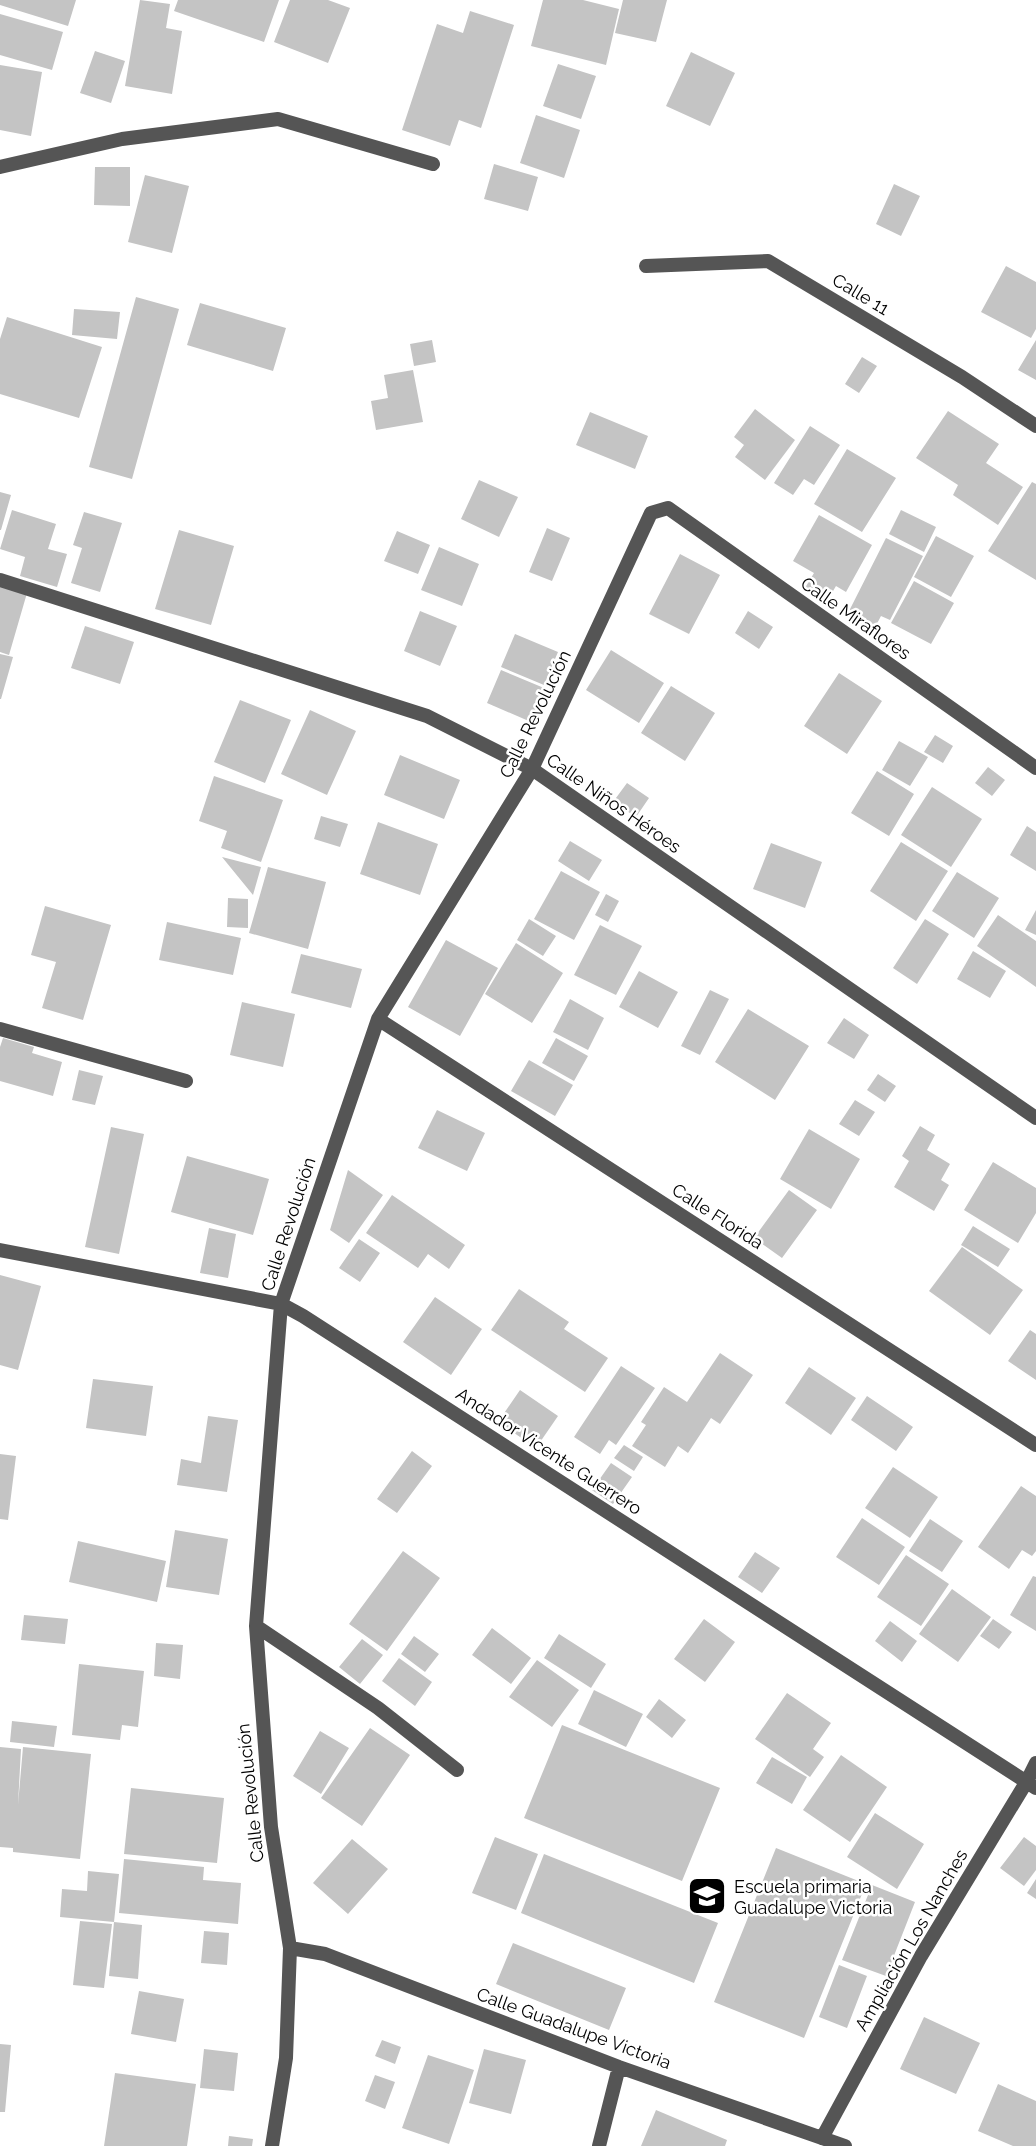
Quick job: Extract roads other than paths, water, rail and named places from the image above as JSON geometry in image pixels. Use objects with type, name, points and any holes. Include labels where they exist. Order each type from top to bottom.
[{"type":"street","points":[[0,167],[122,139],[278,119],[433,164]]},
{"type":"street","name":"Calle 11","points":[[646,266],[768,261],[962,377],[1036,426]]},
{"type":"street","name":"Calle Miraflores","points":[[651,513],[668,508],[1036,768]]},
{"type":"street","name":"Calle Revolución","points":[[272,2146],[286,2058],[290,1948],[271,1828],[256,1626],[281,1304],[378,1019],[532,769],[651,513]]},
{"type":"street","name":"Calle Niños Héroes","points":[[0,580],[427,716],[532,769],[1036,1118]]},
{"type":"street","name":"Calle Florida","points":[[378,1019],[1036,1445]]},
{"type":"street","points":[[0,1029],[186,1081]]},
{"type":"street","name":"Andador Vicente Guerrero","points":[[0,1250],[281,1304],[303,1315],[1032,1784]]},
{"type":"street","points":[[256,1626],[378,1708],[457,1770]]},
{"type":"street","name":"Ampliación Los Nanches","points":[[822,2138],[921,1956],[1032,1784],[1036,1763]]},
{"type":"street","name":"Calle Guadalupe Victoria","points":[[290,1948],[325,1954],[620,2067],[845,2146]]},
{"type":"street","points":[[599,2146],[620,2067]]},
{"type":"place","name":"Escuela primaria Guadalupe Victoria","points":[[707,1896]]}]
